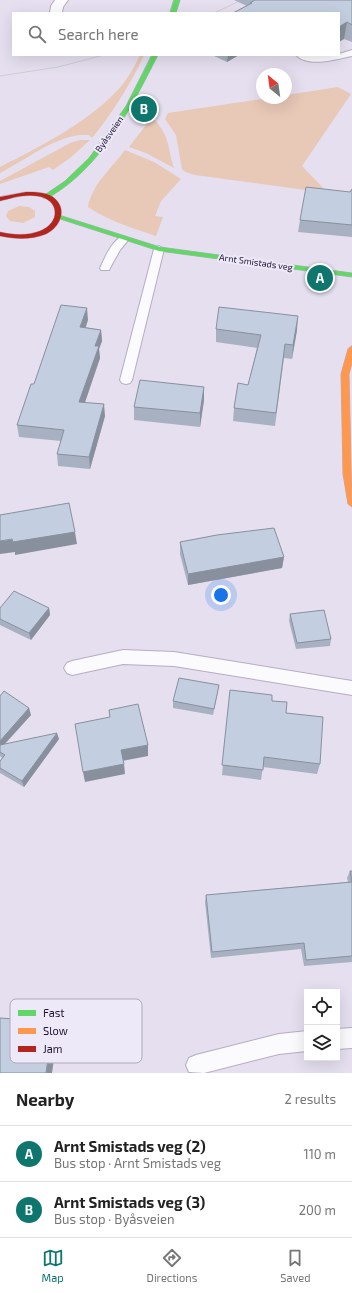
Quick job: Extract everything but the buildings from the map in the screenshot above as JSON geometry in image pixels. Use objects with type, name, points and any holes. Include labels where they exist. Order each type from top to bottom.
[{"type":"main road","points":[[173,12],[177,0]]},
{"type":"main road","name":"Byåsveien","points":[[45,197],[67,182],[91,159],[129,106],[154,56]]},
{"type":"main road","points":[[0,199],[22,193],[34,194],[45,197],[54,202],[59,209],[58,217],[53,225],[44,231],[31,236],[1,236]]},
{"type":"main road","name":"Arnt Smistads veg","points":[[58,217],[124,239],[159,248],[352,275]]},
{"type":"main road","points":[[352,349],[346,374],[347,474],[352,504]]},
{"type":"street","points":[[56,12],[62,0]]},
{"type":"lane","points":[[340,55],[352,53]]},
{"type":"lane","points":[[303,56],[320,59],[336,56]]},
{"type":"lane","points":[[105,268],[115,249],[124,239]]},
{"type":"lane","points":[[126,380],[159,248]]},
{"type":"lane","points":[[72,668],[123,657],[174,659],[352,688]]},
{"type":"lane","points":[[340,1039],[352,1038]]},
{"type":"lane","points":[[196,1065],[279,1044],[304,1041]]},
{"type":"shaded area","points":[[139,56],[144,56],[121,98],[92,138],[89,135],[78,135],[55,142],[0,173],[0,167],[49,141],[82,121],[111,97],[130,74]]},
{"type":"shaded area","points":[[338,87],[351,94],[302,166],[328,193],[195,175],[185,172],[182,169],[176,135],[165,119],[168,113],[256,100],[256,104],[292,104],[292,94]]},
{"type":"shaded area","points":[[152,117],[165,135],[174,168],[146,153],[129,147]]},
{"type":"shaded area","points":[[80,140],[90,140],[70,158],[53,170],[49,167],[0,184],[0,181],[70,143]]},
{"type":"shaded area","points":[[125,150],[154,162],[181,179],[161,201],[155,216],[163,217],[156,236],[112,220],[88,207],[90,199],[98,184]]},
{"type":"shaded area","points":[[19,206],[29,207],[35,211],[35,217],[23,223],[10,221],[6,216],[8,211]]},
{"type":"tram line","points":[[216,12],[242,0]]},
{"type":"tram line","points":[[0,76],[58,67],[100,56]]},
{"type":"traffic: fast","points":[[173,12],[177,0]]},
{"type":"traffic: fast","points":[[45,197],[67,182],[91,159],[129,106],[154,56]]},
{"type":"traffic: fast","points":[[59,217],[159,249],[352,275]]},
{"type":"traffic: slow","points":[[352,349],[345,374],[347,474],[352,504]]},
{"type":"traffic: jam","points":[[0,199],[26,194],[44,195],[51,199],[56,205],[59,214],[56,222],[51,228],[35,235],[8,236],[0,234]]},
{"type":"place","name":"Arnt Smistads veg (3)","points":[[144,109]]},
{"type":"place","name":"Arnt Smistads veg (2)","points":[[320,278]]}]
